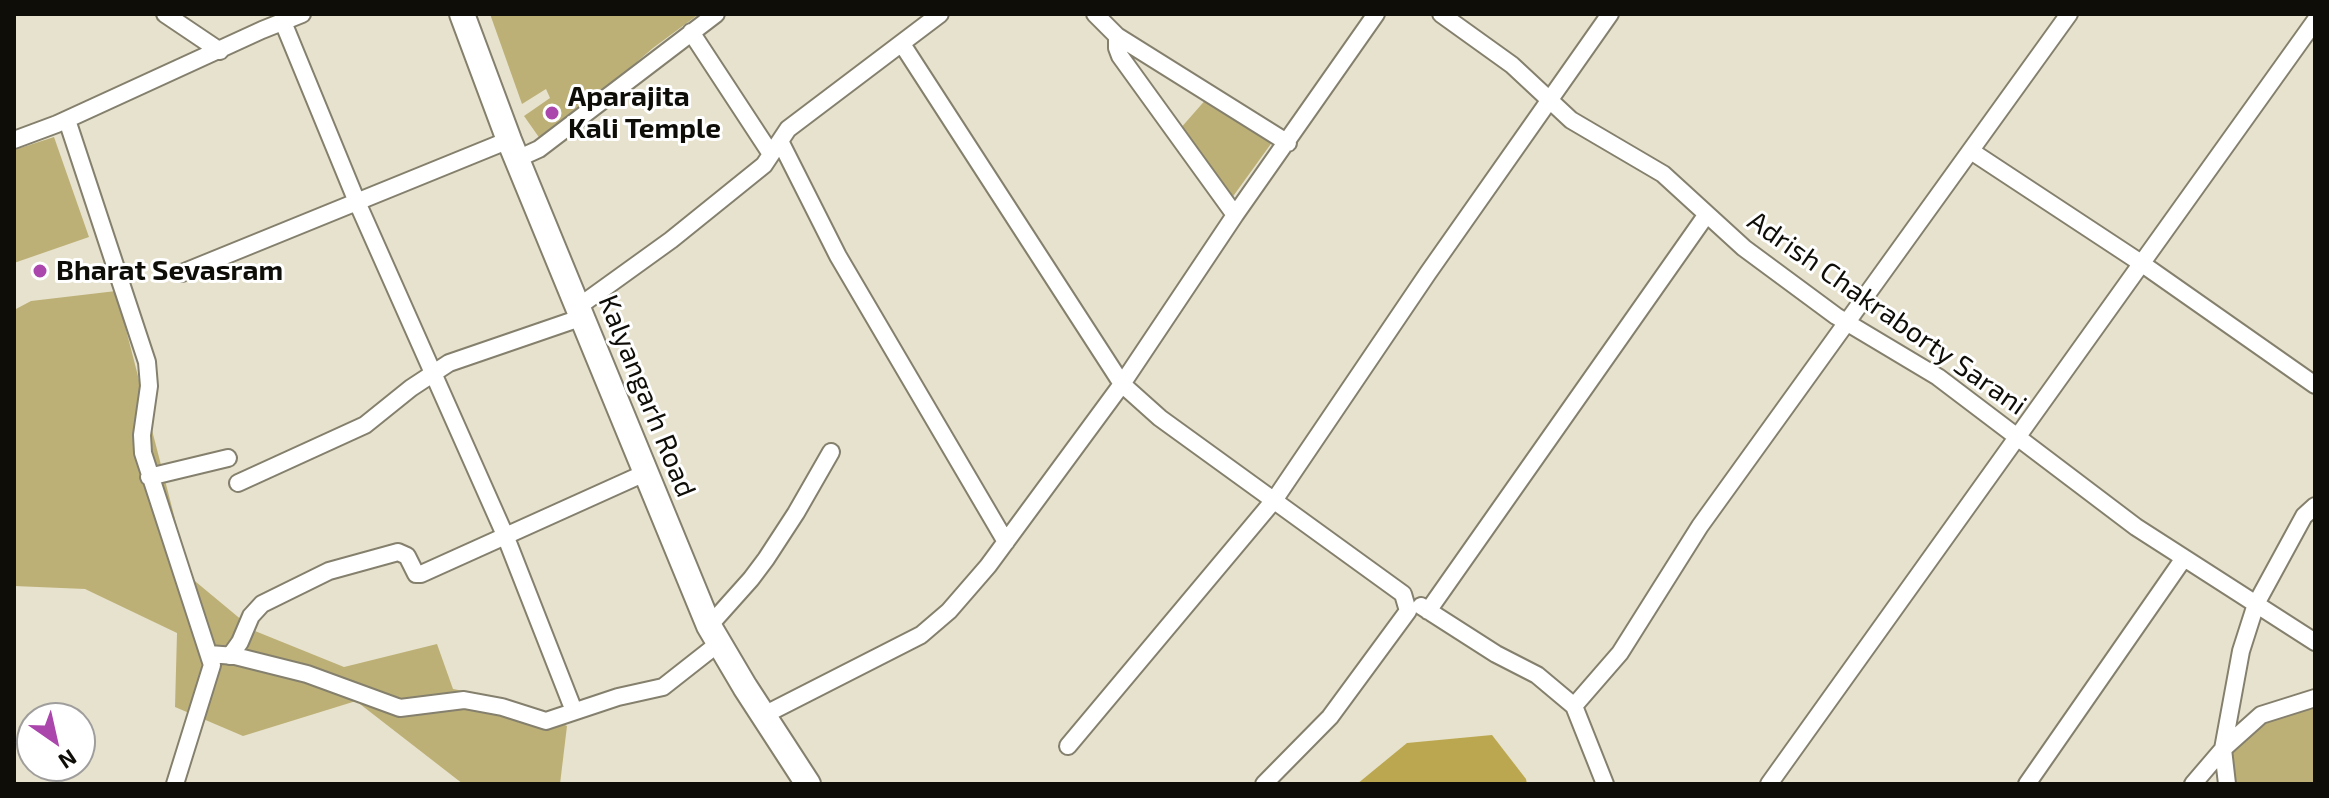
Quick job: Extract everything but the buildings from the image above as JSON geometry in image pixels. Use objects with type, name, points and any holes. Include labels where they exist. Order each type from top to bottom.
[{"type":"main road","name":"Kalyangarh Road","points":[[462,14],[513,149],[714,635],[808,784]]},
{"type":"street","points":[[165,14],[220,51]]},
{"type":"street","points":[[14,140],[67,120],[302,14]]},
{"type":"street","points":[[182,273],[357,202],[513,149],[539,149],[716,14]]},
{"type":"street","points":[[238,483],[365,425],[449,363],[580,312],[764,165],[788,129],[940,14]]},
{"type":"street","points":[[1095,14],[1117,36],[1288,143]]},
{"type":"street","points":[[764,715],[921,635],[949,611],[1006,542],[1122,384],[1235,215],[1376,14]]},
{"type":"street","name":"Adrish Chakraborty Sarani","points":[[1441,14],[1512,65],[1571,120],[1663,174],[1744,248],[1848,323],[1938,377],[2136,527],[2315,642]]},
{"type":"street","points":[[1068,746],[1275,499],[1428,273],[1610,14]]},
{"type":"street","points":[[1574,706],[1620,653],[1700,526],[2069,14]]},
{"type":"street","points":[[1769,784],[2315,21]]},
{"type":"street","points":[[283,22],[357,202],[505,535],[574,711]]},
{"type":"street","points":[[691,32],[776,148],[1006,542]]},
{"type":"street","points":[[1117,36],[1120,56],[1235,215]]},
{"type":"street","points":[[902,44],[1122,384],[1160,418],[1403,594],[1484,648],[1537,675],[1574,706],[1605,784]]},
{"type":"street","points":[[67,120],[147,362],[149,386],[142,435],[143,453],[212,665],[175,784]]},
{"type":"street","points":[[1971,151],[2312,378]]},
{"type":"street","points":[[1428,611],[1707,214]]},
{"type":"street","points":[[209,654],[307,674],[400,708],[464,700],[502,707],[546,721],[618,697],[663,687],[714,635],[796,513],[831,452]]},
{"type":"street","points":[[149,477],[228,458]]},
{"type":"street","points":[[230,656],[251,616],[262,604],[329,571],[398,552],[407,556],[416,574],[421,574],[645,473]]},
{"type":"street","points":[[2227,784],[2223,749],[2241,651],[2256,604],[2304,516],[2315,506]]},
{"type":"street","points":[[2027,784],[2184,558]]},
{"type":"street","points":[[1264,784],[1330,717],[1400,623],[1408,611],[1403,594]]},
{"type":"street","points":[[2193,784],[2223,749],[2261,715],[2315,698]]},
{"type":"shaded area","points":[[490,14],[699,14],[653,48],[543,143],[524,116],[550,98],[546,89],[522,104]]},
{"type":"shaded area","points":[[1208,97],[1273,141],[1229,202],[1179,130]]},
{"type":"shaded area","points":[[54,137],[89,237],[14,263],[14,150]]},
{"type":"shaded area","points":[[116,291],[190,577],[255,631],[344,667],[437,644],[453,689],[508,699],[567,726],[560,784],[463,784],[356,701],[243,736],[175,707],[177,633],[85,589],[14,586],[14,310],[31,301]]},
{"type":"shaded area","points":[[2315,701],[2315,784],[2228,784],[2223,749],[2273,711]]},
{"type":"shaded area","points":[[1492,735],[1527,784],[1357,784],[1407,743]]},
{"type":"place","name":"Aparajita Kali Temple","points":[[552,113]]},
{"type":"place","name":"Bharat Sevasram","points":[[40,271]]}]
